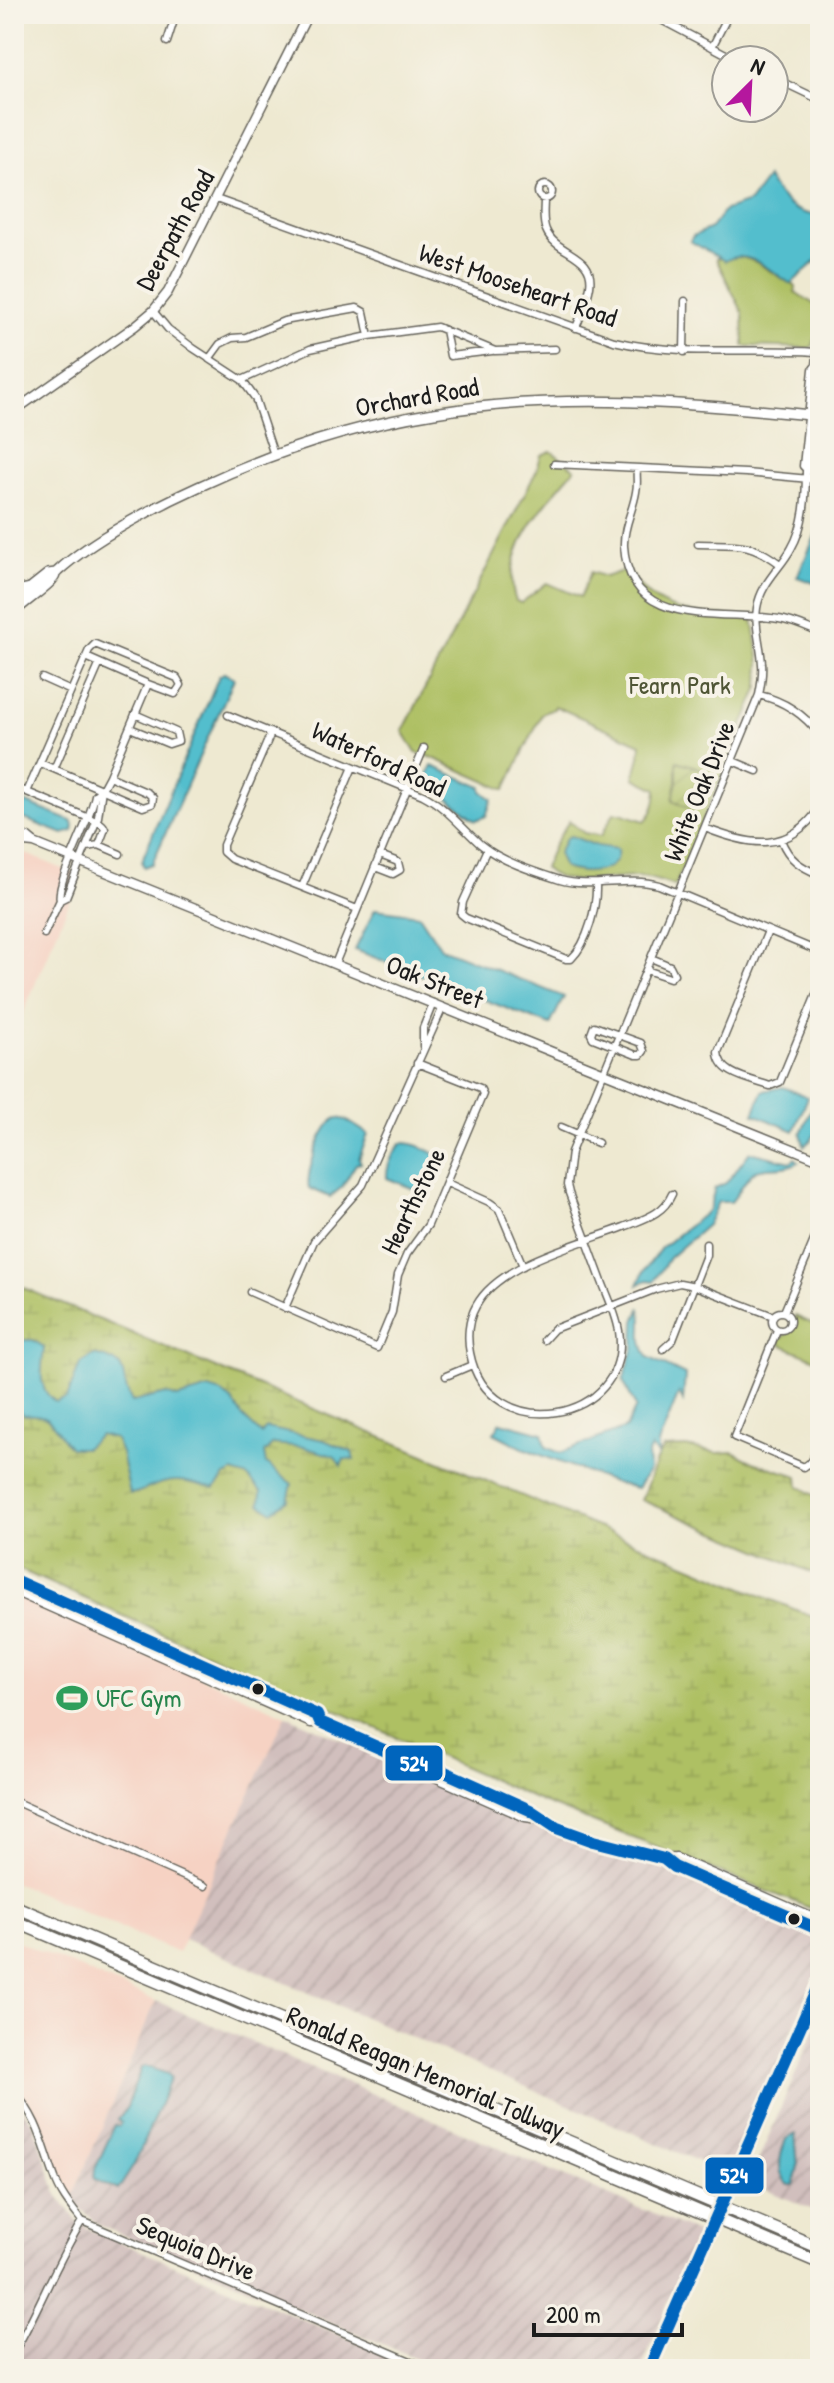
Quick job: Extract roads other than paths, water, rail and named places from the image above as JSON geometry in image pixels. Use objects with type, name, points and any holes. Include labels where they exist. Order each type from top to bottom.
[{"type":"highway","name":"Ronald Reagan Memorial Tollway","points":[[14,1906],[820,2248]]},
{"type":"highway","name":"Ronald Reagan Memorial Tollway","points":[[14,1921],[820,2263]]},
{"type":"main road","name":"Orchard Road","points":[[14,612],[52,580],[56,573],[166,502],[274,455],[326,437],[395,420],[502,405],[611,403],[814,415]]},
{"type":"main road","name":"Orchard Road","points":[[14,601],[48,574],[56,573]]},
{"type":"street","points":[[167,42],[176,14]]},
{"type":"street","name":"Deerpath Road","points":[[14,411],[153,311],[168,292],[308,14]]},
{"type":"street","points":[[650,14],[710,46]]},
{"type":"street","points":[[714,44],[729,14]]},
{"type":"street","points":[[790,86],[820,100]]},
{"type":"street","name":"West Mooseheart Road","points":[[216,199],[634,346],[684,352],[764,348],[817,352]]},
{"type":"street","points":[[544,199],[544,224],[548,235],[557,245],[578,257],[589,271],[590,289],[576,328]]},
{"type":"street","points":[[684,352],[685,301]]},
{"type":"street","points":[[209,359],[220,344],[232,338],[246,337],[284,321],[346,309],[357,308],[364,312],[369,336]]},
{"type":"street","points":[[153,311],[168,329],[242,380],[255,398],[274,455]]},
{"type":"street","points":[[242,380],[310,349],[421,327],[445,330],[495,351]]},
{"type":"street","points":[[445,330],[450,356],[555,349]]},
{"type":"street","name":"White Oak Drive","points":[[587,1242],[567,1185],[571,1152],[759,695],[762,664],[756,617],[761,593],[789,553],[801,527],[819,370],[816,365],[820,331]]},
{"type":"street","points":[[554,464],[820,480]]},
{"type":"street","points":[[637,468],[636,492],[624,545],[626,559],[640,588],[651,599],[678,612],[780,619],[820,633]]},
{"type":"street","points":[[698,544],[747,546],[758,549],[780,564]]},
{"type":"street","points":[[14,591],[30,588]]},
{"type":"street","points":[[27,792],[86,657],[92,645],[97,644],[177,678],[181,685],[178,692],[172,694],[86,657]]},
{"type":"street","points":[[54,769],[100,663]]},
{"type":"street","points":[[42,678],[71,691]]},
{"type":"street","points":[[85,850],[96,809],[95,795],[109,776],[148,684]]},
{"type":"street","points":[[759,695],[798,712],[820,735]]},
{"type":"street","points":[[130,728],[169,744],[178,741],[174,730],[135,714]]},
{"type":"street","name":"Waterford Road","points":[[228,715],[431,800],[487,849],[562,881],[651,883],[820,952]]},
{"type":"street","points":[[271,733],[223,845],[223,852],[231,859],[357,909]]},
{"type":"street","points":[[335,964],[424,748]]},
{"type":"street","points":[[733,761],[757,771]]},
{"type":"street","points":[[40,763],[143,807],[152,804],[153,798],[148,793],[109,776]]},
{"type":"street","points":[[302,887],[353,767]]},
{"type":"street","points":[[14,787],[93,820],[105,829],[99,845]]},
{"type":"street","points":[[705,828],[751,843],[781,840],[805,826],[820,807]]},
{"type":"street","points":[[44,934],[60,900],[66,897],[76,860],[93,820]]},
{"type":"street","name":"Oak Street","points":[[14,832],[34,843],[820,1160]]},
{"type":"street","points":[[781,840],[786,852],[799,866],[820,875]]},
{"type":"street","name":"Oak Street","points":[[14,841],[34,843]]},
{"type":"street","points":[[76,860],[90,845],[99,845],[120,854]]},
{"type":"street","points":[[487,849],[463,902],[461,914],[566,959],[571,959],[577,952],[594,911],[596,884]]},
{"type":"street","points":[[375,867],[393,874],[400,870],[398,862],[380,855]]},
{"type":"street","points":[[768,931],[718,1052],[718,1061],[723,1068],[770,1086],[780,1082],[820,985]]},
{"type":"street","points":[[646,970],[666,978],[674,974],[670,966],[651,958]]},
{"type":"street","points":[[250,1292],[285,1308],[314,1241],[363,1185],[417,1063],[423,1046],[423,1028],[433,1003]]},
{"type":"street","points":[[423,1046],[429,1041],[443,1007]]},
{"type":"street","points":[[598,1026],[620,1034],[641,1043],[644,1051],[636,1055],[614,1047],[593,1038],[592,1030],[598,1026]]},
{"type":"street","name":"Hearthstone","points":[[285,1308],[377,1348],[392,1312],[398,1275],[407,1254],[428,1225],[483,1094],[480,1088],[417,1063]]},
{"type":"street","points":[[561,1127],[598,1143]]},
{"type":"street","points":[[447,1183],[499,1209],[523,1266]]},
{"type":"street","points":[[587,1242],[619,1331],[619,1351],[613,1370],[591,1399],[577,1407],[543,1415],[511,1407],[496,1399],[485,1387],[472,1365],[467,1340],[475,1308],[495,1281],[523,1266],[655,1213],[668,1203],[672,1194]]},
{"type":"street","points":[[784,1312],[820,1226]]},
{"type":"street","points":[[663,1349],[673,1340],[706,1255],[706,1244]]},
{"type":"street","points":[[544,1340],[554,1329],[671,1284],[695,1286],[773,1316]]},
{"type":"street","points":[[773,1316],[778,1312],[789,1316],[790,1325],[777,1330]]},
{"type":"street","points":[[773,1316],[773,1325],[777,1330]]},
{"type":"street","points":[[777,1330],[734,1437],[804,1467],[812,1461],[820,1440]]},
{"type":"street","points":[[446,1376],[472,1365]]},
{"type":"street","points":[[14,1580],[317,1715],[320,1722]]},
{"type":"street","points":[[14,1591],[311,1723],[320,1722],[427,1769],[436,1768],[530,1810],[538,1818],[585,1839],[664,1859],[676,1858],[820,1921]]},
{"type":"street","points":[[14,1801],[205,1886]]},
{"type":"street","points":[[664,1859],[674,1867],[820,1930]]},
{"type":"street","points":[[649,2369],[820,1982]]},
{"type":"street","points":[[14,2092],[36,2122],[55,2179],[82,2221],[38,2311],[14,2352]]},
{"type":"street","name":"Sequoia Drive","points":[[82,2221],[429,2369]]},
{"type":"water","points":[[767,178],[795,209],[820,215],[820,257],[791,284],[751,259],[734,257],[725,261],[690,241],[693,236],[711,228],[725,210],[749,202]]},
{"type":"water","points":[[817,495],[820,496],[820,585],[797,577],[818,530]]},
{"type":"water","points":[[224,673],[234,678],[233,681],[152,864],[144,867],[144,855],[219,676]]},
{"type":"water","points":[[432,766],[482,787],[482,791],[492,799],[486,816],[476,820],[435,787],[427,777]]},
{"type":"water","points":[[14,798],[71,821],[73,831],[63,834],[14,815]]},
{"type":"water","points":[[567,837],[597,846],[617,849],[617,858],[613,864],[598,871],[580,872],[564,868],[558,853]]},
{"type":"water","points":[[375,909],[419,915],[441,948],[564,997],[550,1025],[355,950]]},
{"type":"water","points":[[783,1087],[808,1097],[794,1131],[754,1114],[763,1091]]},
{"type":"water","points":[[820,1090],[819,1127],[804,1146],[801,1133]]},
{"type":"water","points":[[337,1118],[368,1134],[359,1159],[361,1163],[356,1164],[342,1187],[330,1197],[309,1188],[308,1181],[320,1139]]},
{"type":"water","points":[[402,1143],[422,1147],[439,1158],[424,1193],[387,1178],[391,1159]]},
{"type":"water","points":[[750,1152],[791,1162],[795,1158],[799,1162],[755,1171],[731,1202],[718,1202],[707,1225],[669,1258],[654,1281],[647,1280],[638,1285],[661,1248],[709,1210],[715,1188],[726,1183]]},
{"type":"water","points":[[640,1309],[644,1350],[648,1357],[685,1375],[683,1401],[679,1393],[658,1444],[658,1456],[651,1447],[648,1453],[649,1470],[637,1488],[615,1483],[523,1448],[494,1433],[501,1422],[543,1433],[546,1447],[560,1453],[626,1428],[636,1407],[623,1381],[634,1347],[635,1321]]},
{"type":"water","points":[[14,1340],[33,1340],[44,1347],[43,1385],[56,1402],[67,1398],[80,1364],[94,1355],[120,1366],[132,1402],[166,1394],[178,1398],[209,1389],[233,1401],[242,1416],[261,1434],[266,1428],[324,1440],[352,1452],[354,1460],[344,1459],[341,1466],[334,1456],[303,1447],[273,1444],[264,1453],[266,1464],[292,1484],[288,1500],[272,1511],[260,1504],[261,1491],[248,1477],[233,1472],[215,1488],[175,1481],[130,1494],[115,1439],[100,1435],[85,1448],[70,1448],[47,1419],[24,1415],[14,1407]]},
{"type":"water","points":[[145,2066],[171,2078],[134,2165],[118,2190],[94,2179],[95,2169],[115,2125],[120,2126],[122,2122],[118,2119],[127,2107],[141,2068]]},
{"type":"water","points":[[795,2134],[798,2166],[794,2185],[789,2185],[780,2170],[781,2157],[786,2139]]},
{"type":"place","name":"UFC Gym","points":[[72,1698]]},
{"type":"park label","name":"Fearn Park","points":[[680,685]]}]
